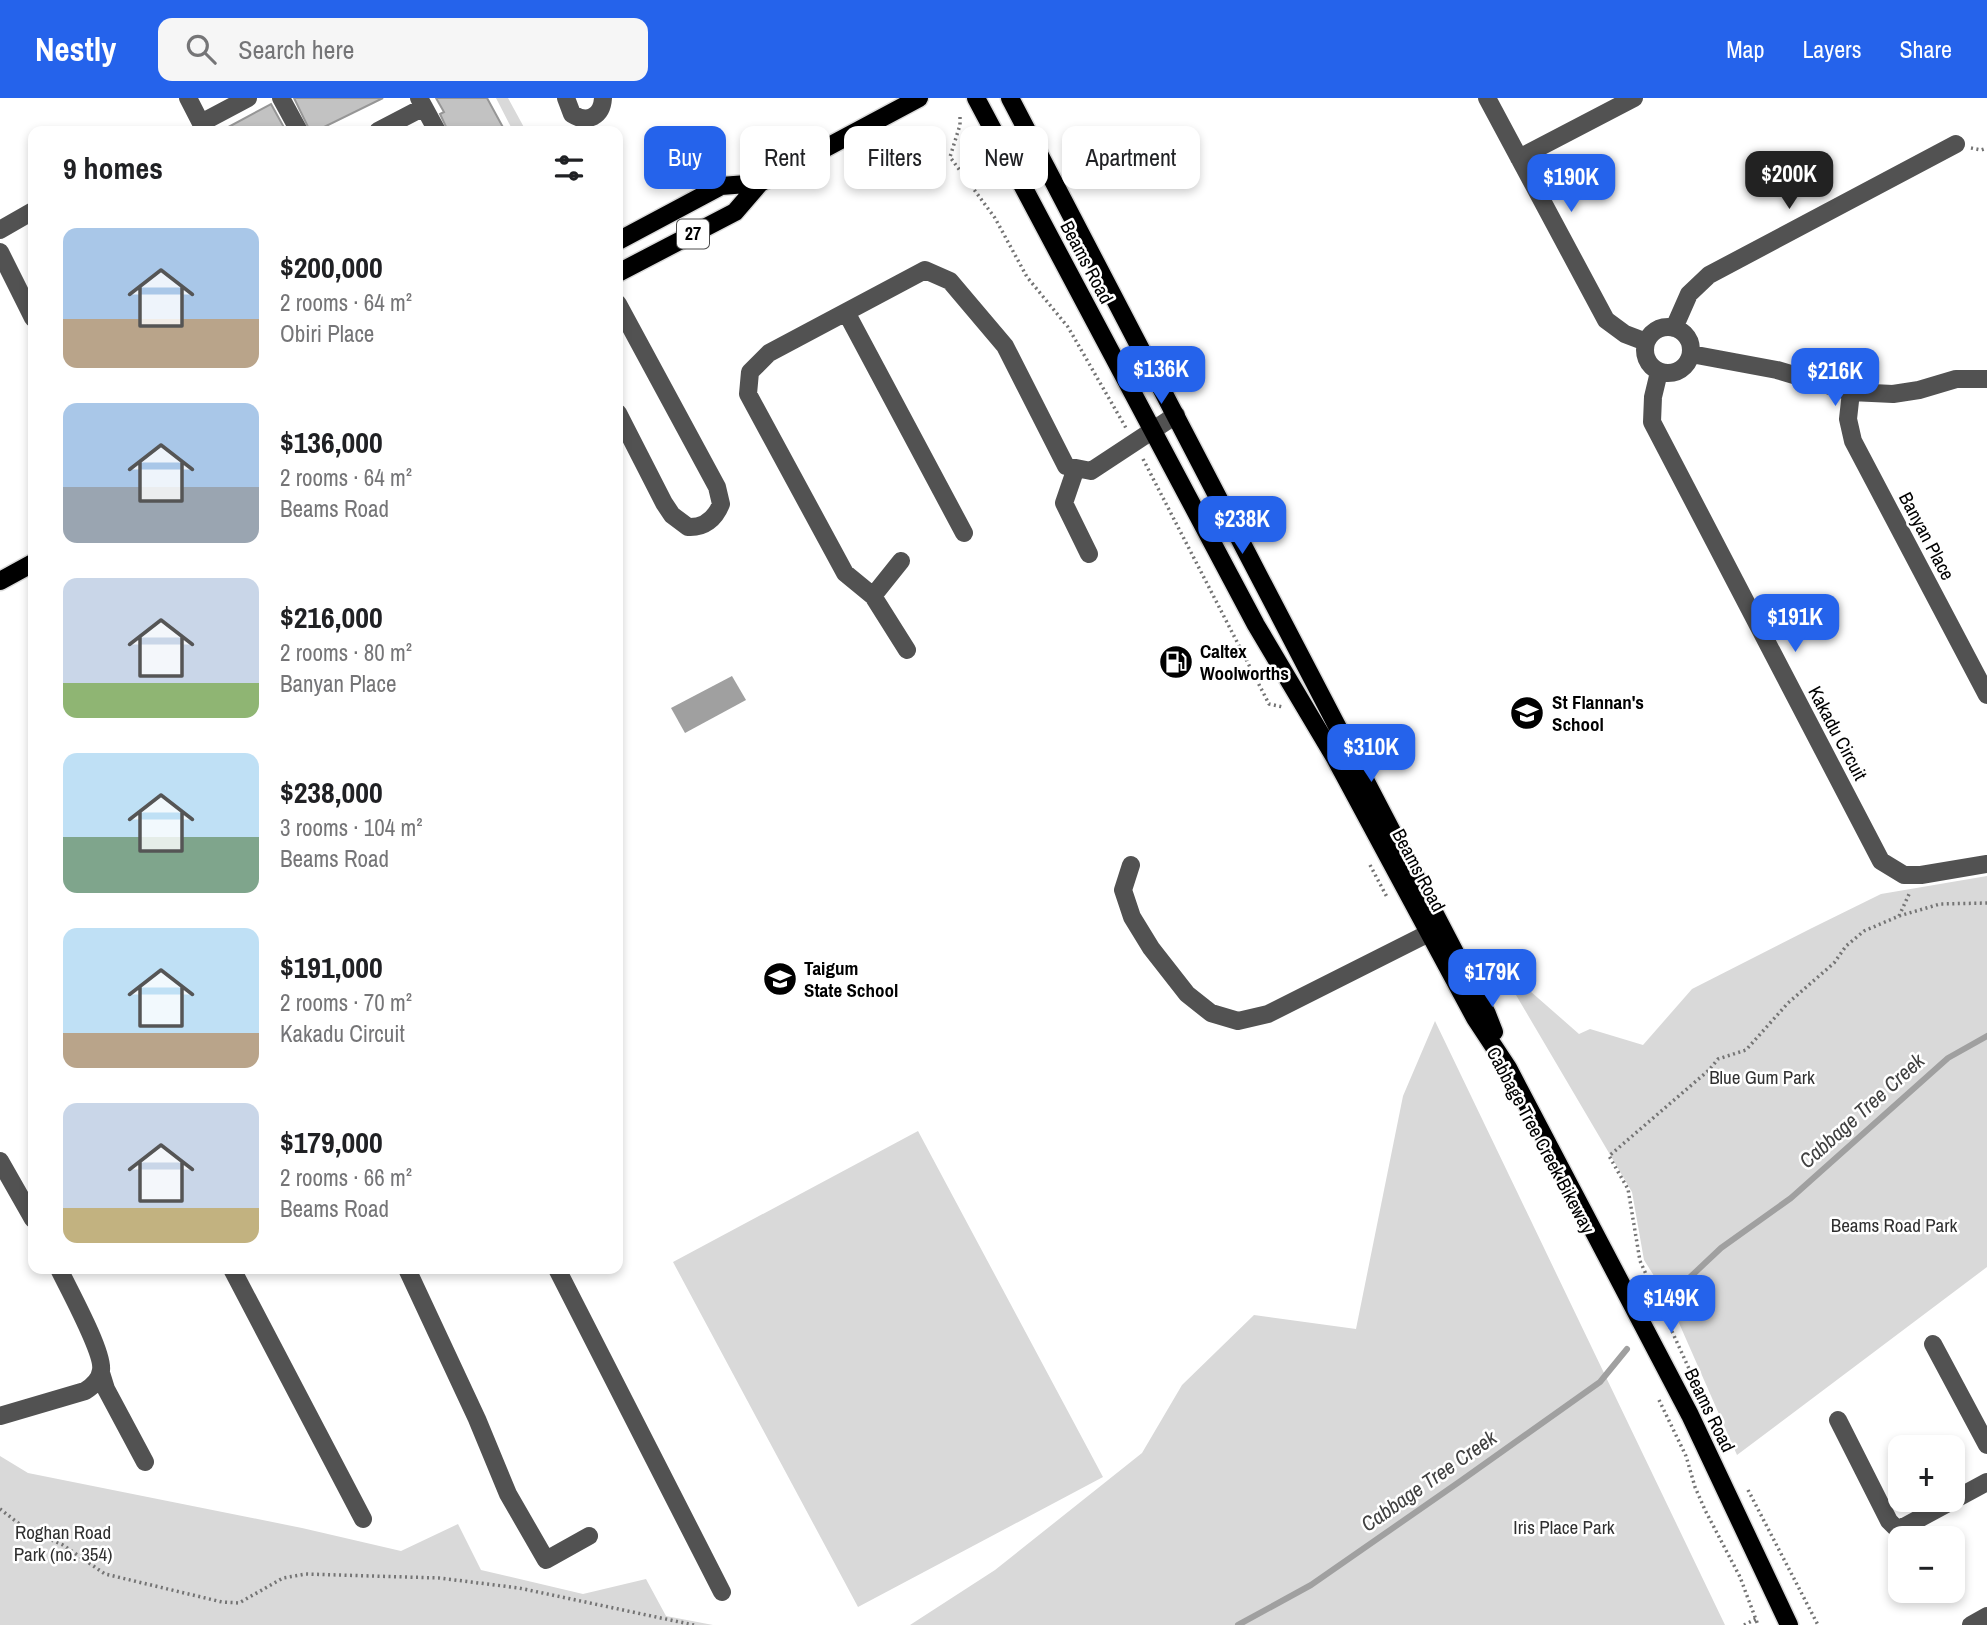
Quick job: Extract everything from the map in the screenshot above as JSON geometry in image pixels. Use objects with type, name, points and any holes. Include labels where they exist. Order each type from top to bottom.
[{"type":"main road","name":"27","points":[[830,146],[919,98]]},
{"type":"main road","name":"Beams Road","points":[[976,98],[1256,625],[1341,769],[1475,1018],[1508,1068],[1690,1415],[1789,1625]]},
{"type":"main road","name":"Beams Road","points":[[1010,98],[1364,783],[1487,1014],[1508,1068]]},
{"type":"main road","name":"27","points":[[623,238],[721,186],[740,185]]},
{"type":"main road","name":"27","points":[[623,270],[735,212],[755,189]]},
{"type":"main road","points":[[0,581],[28,566]]},
{"type":"street","points":[[188,98],[202,126]]},
{"type":"street","points":[[205,126],[248,98]]},
{"type":"street","points":[[281,98],[296,126]]},
{"type":"street","points":[[566,98],[572,114],[584,119],[596,115],[603,98]]},
{"type":"street","points":[[1488,98],[1606,320],[1625,334],[1646,342]]},
{"type":"street","points":[[1519,158],[1634,98]]},
{"type":"street","points":[[386,126],[422,103],[434,126]]},
{"type":"street","points":[[1674,328],[1689,293],[1709,275],[1956,144]]},
{"type":"street","points":[[0,230],[28,214]]},
{"type":"street","points":[[0,252],[28,308]]},
{"type":"street","points":[[907,650],[873,596],[845,573],[748,394],[750,372],[769,353],[925,270],[950,281],[1005,346],[1066,466],[1091,471],[1176,415]]},
{"type":"street","points":[[846,312],[964,533]]},
{"type":"street","points":[[623,313],[717,487],[721,504],[712,519],[703,525],[688,527],[672,515],[623,422]]},
{"type":"street","points":[[1646,342],[1660,328],[1674,328],[1685,335],[1691,354]]},
{"type":"street","points":[[1646,342],[1648,363],[1658,372],[1665,374],[1679,371],[1691,354]]},
{"type":"street","points":[[1691,354],[1777,370],[1851,392],[1892,394],[1919,390],[1956,379],[1987,379]]},
{"type":"street","name":"Kakadu Circuit","points":[[1658,372],[1652,422],[1881,861],[1903,875],[1921,875],[1987,864]]},
{"type":"street","name":"Banyan Place","points":[[1851,392],[1848,419],[1853,441],[1987,695]]},
{"type":"street","points":[[1076,468],[1064,502],[1089,554]]},
{"type":"street","points":[[873,596],[901,561]]},
{"type":"street","points":[[1131,865],[1123,890],[1132,918],[1151,948],[1186,993],[1211,1013],[1238,1021],[1268,1014],[1429,933]]},
{"type":"street","points":[[0,1161],[28,1210]]},
{"type":"street","points":[[61,1274],[98,1352],[106,1388],[145,1462]]},
{"type":"street","points":[[235,1274],[363,1519]]},
{"type":"street","points":[[409,1274],[477,1419],[508,1494],[546,1560],[589,1536]]},
{"type":"street","points":[[560,1274],[722,1591]]},
{"type":"street","points":[[1933,1344],[1987,1445]]},
{"type":"street","points":[[0,1416],[85,1391],[95,1384],[101,1373]]},
{"type":"street","points":[[1838,1420],[1889,1521],[1895,1527],[1902,1528],[1987,1482]]},
{"type":"street","points":[[1971,1625],[1987,1616]]},
{"type":"path","points":[[960,117],[950,157],[995,218],[1027,277],[1068,327],[1134,443],[1269,704],[1289,708]]},
{"type":"path","points":[[1369,864],[1394,910]]},
{"type":"path","points":[[1696,1384],[1640,1261],[1628,1189],[1609,1156],[1709,1070],[1718,1059],[1746,1050],[1788,1003],[1864,931],[1899,916],[1940,904],[1987,903]]},
{"type":"path","points":[[1653,1389],[1686,1456],[1695,1487],[1736,1568],[1758,1625]]},
{"type":"path","points":[[1742,1479],[1818,1625]]},
{"type":"path","points":[[0,1509],[26,1529],[63,1545],[105,1573],[222,1602],[239,1603],[283,1578],[306,1574],[439,1578],[519,1588],[694,1625]]},
{"type":"path","points":[[1744,1625],[1756,1619]]},
{"type":"green space","points":[[496,98],[508,98],[523,126],[510,126]]},
{"type":"green space","points":[[1987,876],[1987,1267],[1737,1455],[1668,1298],[1644,1260],[1632,1192],[1496,961],[1579,1034],[1590,1029],[1643,1045],[1692,989],[1881,894]]},
{"type":"green space","name":"Iris Place Park","points":[[1435,1021],[1725,1625],[910,1625],[995,1570],[1142,1453],[1182,1385],[1254,1315],[1356,1329],[1403,1096]]},
{"type":"green space","points":[[918,1131],[1103,1477],[858,1607],[673,1262]]},
{"type":"green space","name":"Roghan Road Park (no. 354)","points":[[0,1456],[28,1473],[302,1528],[401,1551],[458,1524],[481,1570],[583,1594],[646,1579],[666,1616],[713,1625],[0,1625]]},
{"type":"shaded area","points":[[732,676],[746,700],[685,733],[671,708]]},
{"type":"building","points":[[294,98],[383,98],[326,126],[308,126]]},
{"type":"building","points":[[436,98],[487,98],[502,126],[446,126],[440,114],[444,112]]},
{"type":"building","points":[[271,104],[283,126],[230,126]]},
{"type":"waterway","name":"Cabbage Tree Creek","points":[[1668,1298],[1721,1248],[1791,1198],[1948,1058],[1987,1036]]},
{"type":"waterway","name":"Cabbage Tree Creek","points":[[1238,1625],[1311,1585],[1462,1480],[1600,1382],[1627,1349]]},
{"type":"place","name":"Caltex Woolworths","points":[[1176,662]]},
{"type":"place","name":"St Flannan's School","points":[[1527,713]]},
{"type":"place","name":"Taigum State School","points":[[780,979]]},
{"type":"park label","name":"Blue Gum Park","points":[[1762,1077]]},
{"type":"park label","name":"Beams Road Park","points":[[1894,1225]]}]
